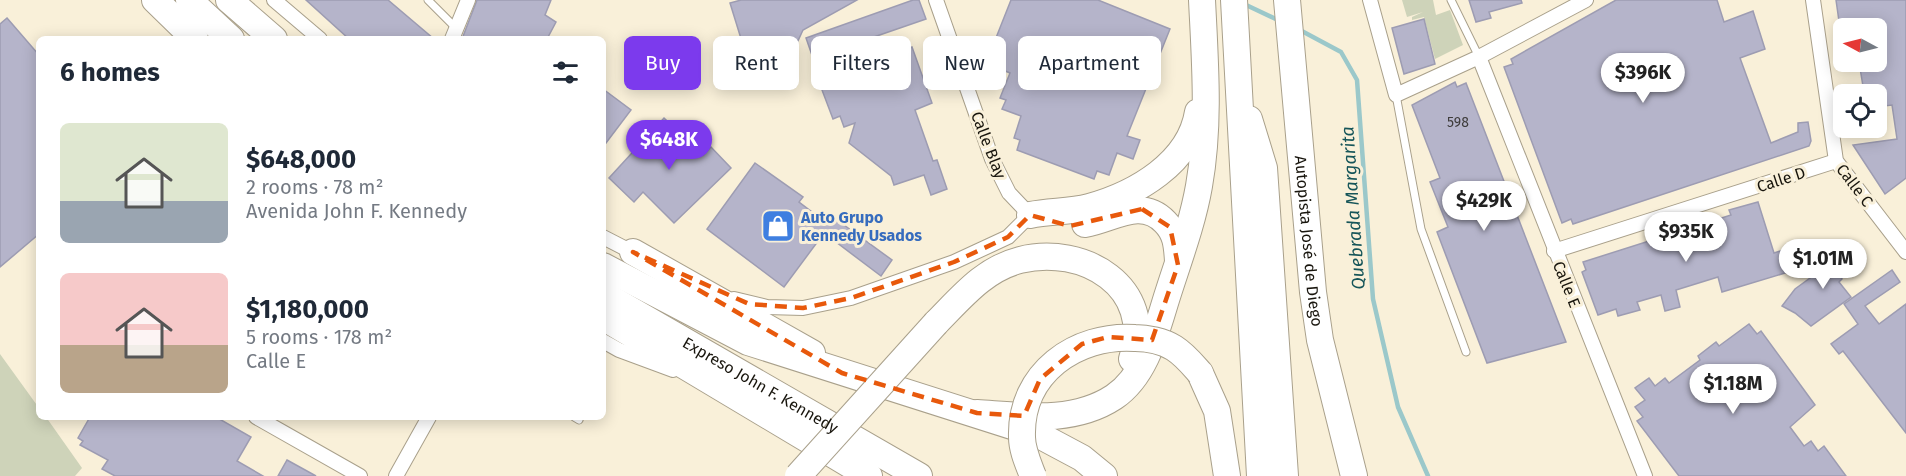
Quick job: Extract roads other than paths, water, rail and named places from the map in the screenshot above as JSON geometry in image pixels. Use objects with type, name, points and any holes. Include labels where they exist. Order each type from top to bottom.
[{"type":"highway","points":[[155,0],[192,36]]},
{"type":"highway","points":[[189,0],[228,36]]},
{"type":"highway","points":[[229,0],[271,36]]},
{"type":"highway","points":[[977,413],[1043,417],[1070,415],[1090,409],[1118,394],[1136,374],[1158,325],[1178,265],[1199,186],[1206,111],[1202,0]]},
{"type":"highway","points":[[1234,0],[1260,476]]},
{"type":"highway","name":"Autopista José de Diego","points":[[1287,0],[1314,301],[1330,383],[1354,476]]},
{"type":"highway","points":[[1030,215],[1089,207],[1147,182],[1165,169],[1184,147],[1196,125],[1204,44]]},
{"type":"highway","points":[[1237,81],[1264,168],[1285,476]]},
{"type":"highway","points":[[1030,215],[1049,224],[1070,226],[1089,224],[1134,210],[1150,210],[1170,227],[1176,240],[1178,265]]},
{"type":"highway","points":[[633,252],[793,341],[842,373]]},
{"type":"highway","points":[[798,476],[936,323],[978,281],[1019,260],[1060,257],[1084,262],[1104,271],[1120,286],[1130,305],[1136,330],[1134,351],[1128,370],[1114,390],[1090,409]]},
{"type":"highway","points":[[606,268],[748,342],[977,413],[1037,434],[1063,446],[1104,476]]},
{"type":"highway","name":"Expreso John F. Kennedy","points":[[606,296],[919,476]]},
{"type":"highway","name":"Expreso John F. Kennedy","points":[[606,319],[869,476]]},
{"type":"highway","points":[[1033,476],[1022,437],[1027,404],[1040,379],[1067,353],[1082,344],[1108,337],[1142,338],[1173,346],[1200,373],[1217,411],[1227,476]]},
{"type":"street","points":[[455,34],[468,0]]},
{"type":"street","name":"Calle Blay","points":[[936,0],[992,159],[1009,193],[1030,215]]},
{"type":"street","points":[[1370,0],[1396,95],[1479,57],[1587,0]]},
{"type":"street","name":"Calle C","points":[[1813,0],[1836,161],[1906,252]]},
{"type":"street","points":[[276,1],[317,36]]},
{"type":"street","name":"Calle E","points":[[1479,57],[1645,476]]},
{"type":"street","name":"Calle D","points":[[1554,251],[1836,161]]},
{"type":"street","points":[[606,238],[705,288],[749,304],[803,308],[852,298],[954,262],[1008,237],[1030,215]]},
{"type":"street","points":[[606,343],[724,389]]},
{"type":"street","points":[[261,420],[360,476]]},
{"type":"street","points":[[396,476],[427,420]]},
{"type":"lane","points":[[428,0],[455,34]]},
{"type":"lane","points":[[1451,0],[1479,57]]},
{"type":"lane","points":[[1396,95],[1421,229],[1466,352]]},
{"type":"waterway","name":"Quebrada Margarita","points":[[1244,4],[1280,21]]},
{"type":"waterway","name":"Quebrada Margarita","points":[[1298,29],[1341,52],[1357,80],[1373,299],[1398,407],[1428,476]]},
{"type":"place","name":"Auto Grupo Kennedy Usados","points":[[778,226]]}]
